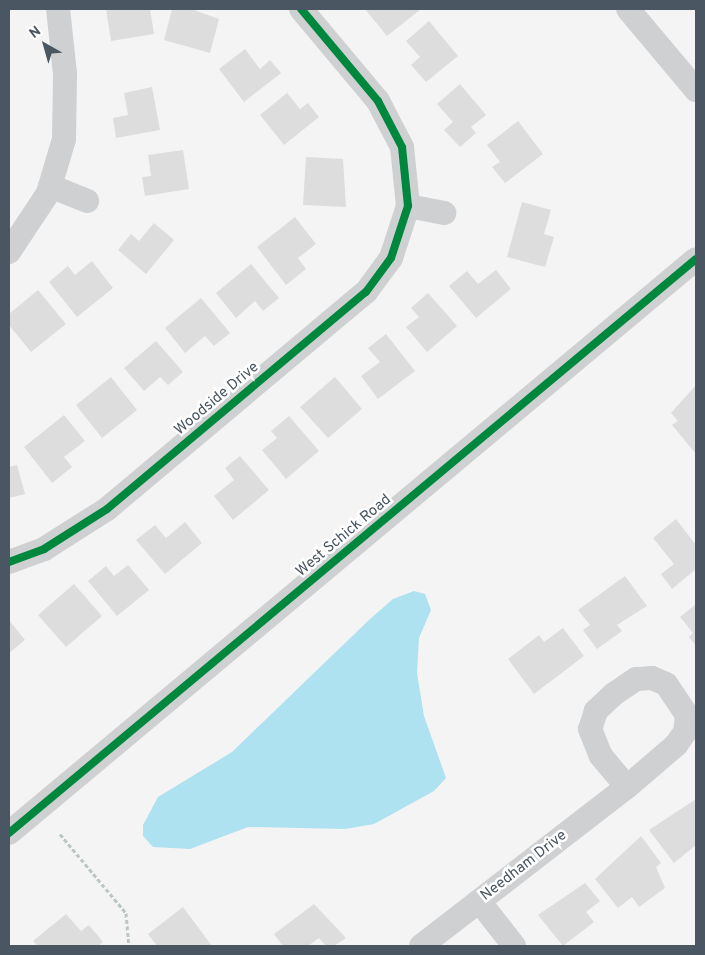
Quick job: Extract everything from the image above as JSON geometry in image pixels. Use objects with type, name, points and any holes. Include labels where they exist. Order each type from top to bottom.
[{"type":"street","points":[[9,252],[50,186],[64,139],[65,74],[58,9]]},
{"type":"street","points":[[301,9],[391,120],[404,156],[407,212],[444,213]]},
{"type":"street","points":[[628,9],[696,90]]},
{"type":"street","points":[[50,186],[87,201]]},
{"type":"street","name":"Woodside Drive","points":[[9,562],[44,549],[107,509],[366,292],[391,258],[407,212]]},
{"type":"street","name":"West Schick Road","points":[[9,833],[696,259]]},
{"type":"street","name":"Needham Drive","points":[[421,946],[627,787],[685,732],[687,715],[666,684],[652,678],[636,679],[614,694],[596,711],[590,729],[601,756],[627,787]]},
{"type":"street","points":[[479,901],[514,946]]},
{"type":"path","points":[[60,834],[126,913],[130,946]]},
{"type":"water","points":[[414,591],[425,594],[431,610],[419,638],[417,673],[424,716],[446,778],[434,791],[374,824],[345,829],[248,827],[190,849],[153,847],[143,836],[143,825],[158,797],[232,752],[370,619],[393,599]]},
{"type":"building","points":[[106,9],[150,9],[154,34],[111,41]]},
{"type":"building","points":[[172,9],[191,9],[219,19],[210,53],[164,40]]},
{"type":"building","points":[[365,9],[421,9],[387,36]]},
{"type":"building","points":[[429,21],[458,56],[426,82],[411,65],[420,57],[406,41]]},
{"type":"building","points":[[245,49],[260,69],[270,60],[281,73],[244,102],[219,69]]},
{"type":"building","points":[[460,84],[486,115],[471,127],[476,133],[460,147],[444,130],[453,122],[437,104]]},
{"type":"building","points":[[152,87],[160,130],[116,138],[113,118],[128,115],[124,93]]},
{"type":"building","points":[[287,93],[300,109],[308,103],[319,117],[284,145],[260,115]]},
{"type":"building","points":[[518,121],[543,154],[505,183],[492,167],[500,162],[487,145]]},
{"type":"building","points":[[183,150],[189,189],[145,196],[142,177],[151,176],[148,155]]},
{"type":"building","points":[[306,157],[343,159],[346,207],[303,205]]},
{"type":"building","points":[[522,202],[551,210],[544,234],[554,237],[545,267],[507,257]]},
{"type":"building","points":[[295,217],[316,244],[298,258],[306,269],[286,285],[257,247]]},
{"type":"building","points":[[154,223],[174,240],[146,274],[118,250],[131,234],[139,241]]},
{"type":"building","points":[[92,261],[113,288],[77,317],[49,282],[68,266],[75,275]]},
{"type":"building","points":[[251,264],[279,298],[263,311],[255,301],[236,318],[216,293]]},
{"type":"building","points":[[496,270],[511,289],[476,318],[449,286],[467,271],[478,284]]},
{"type":"building","points":[[38,290],[66,324],[31,352],[9,325],[9,314]]},
{"type":"building","points":[[428,293],[457,326],[427,352],[406,327],[419,317],[411,308]]},
{"type":"building","points":[[201,298],[230,333],[214,346],[205,336],[185,353],[165,328]]},
{"type":"building","points":[[386,334],[415,371],[378,399],[361,376],[380,362],[368,348]]},
{"type":"building","points":[[156,341],[183,372],[168,385],[160,377],[144,391],[124,368]]},
{"type":"building","points":[[111,377],[137,410],[102,438],[76,405]]},
{"type":"building","points":[[335,377],[362,409],[328,438],[300,407]]},
{"type":"building","points":[[696,385],[696,454],[672,425],[678,421],[671,413]]},
{"type":"building","points":[[64,415],[85,441],[64,457],[72,467],[52,483],[24,447]]},
{"type":"building","points":[[289,416],[319,451],[286,479],[262,450],[277,438],[271,431]]},
{"type":"building","points":[[240,456],[269,490],[233,520],[214,496],[234,480],[225,468]]},
{"type":"building","points":[[17,465],[25,494],[9,498],[9,467]]},
{"type":"building","points":[[676,519],[696,545],[696,569],[672,589],[661,574],[674,564],[653,538]]},
{"type":"building","points":[[185,522],[202,543],[165,574],[136,540],[155,525],[166,538]]},
{"type":"building","points":[[128,565],[149,590],[117,616],[88,581],[106,566],[114,576]]},
{"type":"building","points":[[625,576],[647,606],[617,625],[622,631],[597,649],[583,630],[590,625],[578,610]]},
{"type":"building","points":[[74,584],[102,616],[66,647],[38,615]]},
{"type":"building","points":[[696,604],[696,646],[689,637],[693,633],[680,617]]},
{"type":"building","points":[[9,620],[25,640],[9,653]]},
{"type":"building","points":[[563,628],[584,656],[534,694],[508,659],[539,635],[544,642]]},
{"type":"building","points":[[696,799],[696,845],[674,863],[649,830]]},
{"type":"building","points":[[641,836],[661,863],[656,867],[665,888],[639,907],[632,897],[618,908],[595,879]]},
{"type":"building","points":[[585,883],[600,901],[586,912],[594,922],[563,946],[538,915]]},
{"type":"building","points":[[314,904],[346,938],[334,946],[326,946],[319,938],[308,946],[283,946],[274,934]]},
{"type":"building","points":[[183,907],[212,946],[157,946],[148,934]]},
{"type":"building","points":[[66,914],[81,931],[89,925],[103,942],[98,946],[38,946],[33,941]]},
{"type":"cycle path","points":[[9,562],[44,549],[107,509],[366,292],[391,258],[408,206],[402,147],[378,101],[301,9]]},
{"type":"cycle path","points":[[9,833],[696,259]]}]
